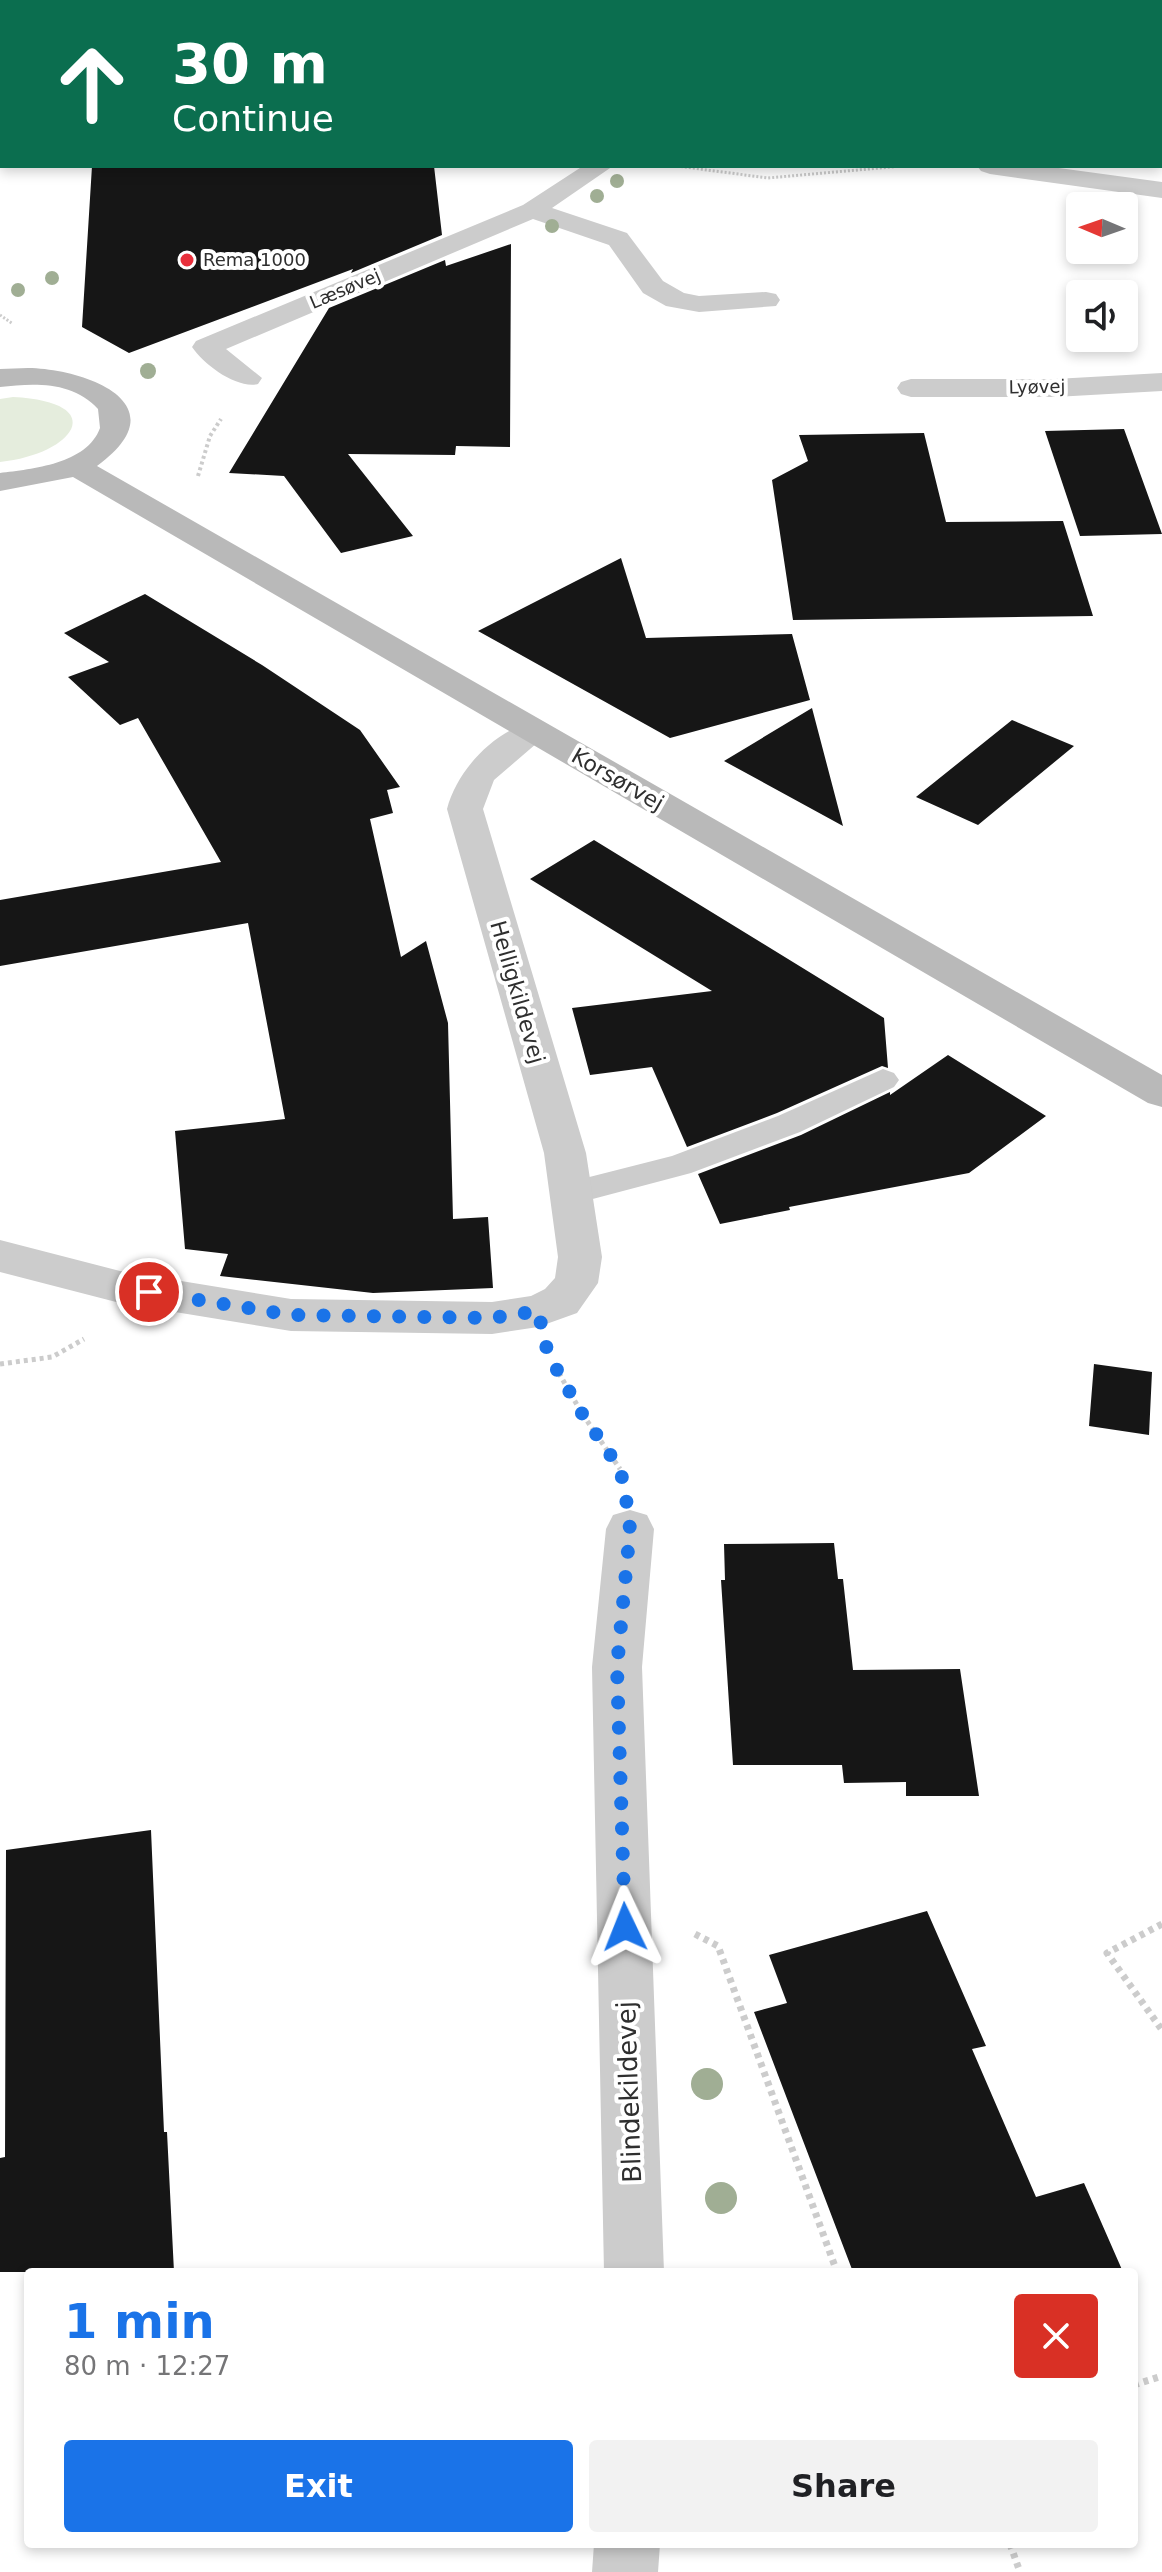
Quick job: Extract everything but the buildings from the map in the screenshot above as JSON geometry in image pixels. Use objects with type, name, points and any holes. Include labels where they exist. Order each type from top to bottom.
[{"type":"street","name":"Læsøvej","points":[[248,378],[206,347],[532,210],[597,168]]},
{"type":"street","points":[[1004,168],[1162,190]]},
{"type":"street","points":[[532,210],[618,239],[653,287],[676,300],[699,304],[766,300]]},
{"type":"street","points":[[0,378],[33,376],[72,382],[92,390],[107,400],[115,413],[116,426],[109,440],[74,465],[50,474],[0,482]]},
{"type":"street","name":"Lyøvej","points":[[911,388],[1055,388],[1162,382]]},
{"type":"street","name":"Korsørvej","points":[[74,465],[1162,1093]]},
{"type":"street","name":"Helligkildevej","points":[[534,731],[484,768],[469,788],[465,809],[565,1153],[580,1257],[576,1283],[561,1301],[538,1311]]},
{"type":"street","points":[[0,1256],[93,1280],[291,1315],[492,1318],[538,1311]]},
{"type":"street","name":"Blindekildevej","points":[[630,1529],[617,1667],[634,2268]]},
{"type":"street","points":[[625,2572],[627,2548]]},
{"type":"lane","points":[[570,1193],[680,1165],[789,1124],[883,1080]]},
{"type":"path","points":[[692,168],[768,178],[880,168]]},
{"type":"path","points":[[182,526],[210,436],[248,378]]},
{"type":"path","points":[[0,1364],[52,1357],[84,1341],[93,1280]]},
{"type":"path","points":[[538,1311],[548,1354],[620,1469],[630,1529]]},
{"type":"path","points":[[624,1896],[718,1946],[836,2268]]},
{"type":"path","points":[[1162,1924],[1107,1953],[1162,2030]]},
{"type":"path","points":[[1138,2384],[1162,2376]]},
{"type":"path","points":[[1011,2548],[1020,2572]]},
{"type":"green space","points":[[13,397],[44,401],[63,408],[72,418],[71,428],[63,439],[47,449],[0,462],[0,399]]},
{"type":"place","name":"Rema 1000","points":[[187,260]]},
{"type":"route","points":[[149,1292],[291,1315],[492,1318],[538,1311],[548,1354],[581,1412],[620,1469],[625,1491],[630,1529],[617,1667],[625,1927]]}]
